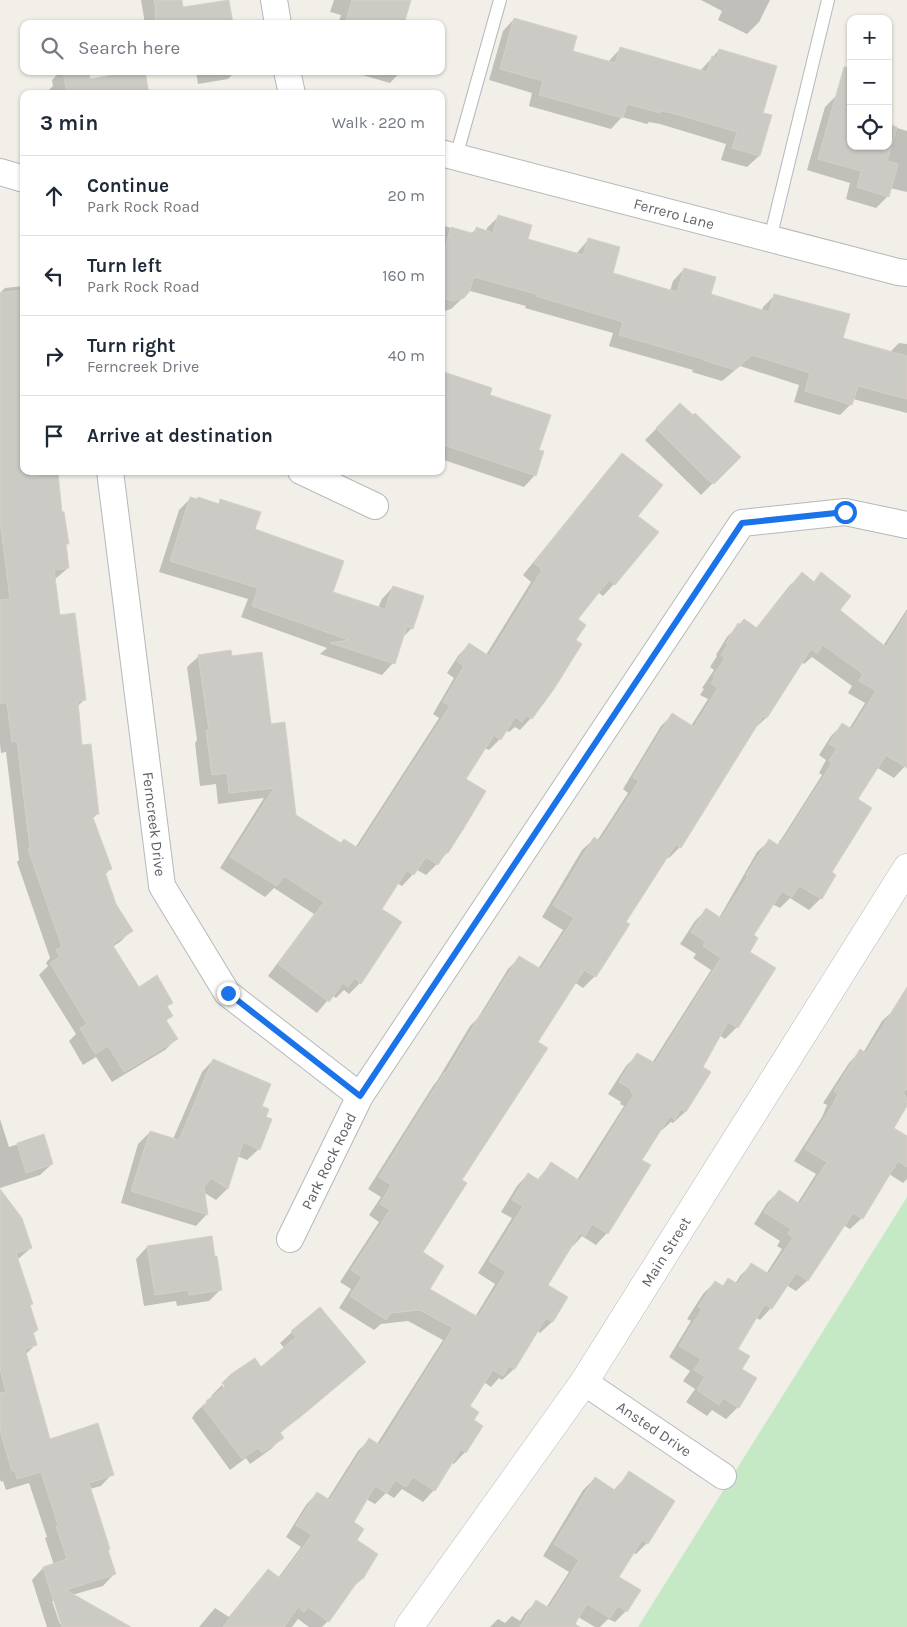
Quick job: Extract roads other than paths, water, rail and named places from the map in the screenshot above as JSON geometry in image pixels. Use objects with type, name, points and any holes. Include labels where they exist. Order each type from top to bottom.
[{"type":"street","points":[[274,0],[277,20]]},
{"type":"street","points":[[289,75],[291,90]]},
{"type":"street","name":"Ferrero Lane","points":[[448,155],[907,273]]},
{"type":"street","points":[[0,172],[20,178]]},
{"type":"street","name":"Ferncreek Drive","points":[[111,475],[162,886],[228,993],[360,1096]]},
{"type":"street","points":[[309,475],[375,506]]},
{"type":"street","name":"Park Rock Road","points":[[290,1239],[360,1096],[742,523],[845,512],[907,525]]},
{"type":"street","name":"Main Street","points":[[409,1627],[584,1382],[907,868]]},
{"type":"street","name":"Ansted Drive","points":[[584,1382],[723,1476]]},
{"type":"lane","points":[[448,155],[500,0]]},
{"type":"lane","points":[[770,239],[828,0]]}]
